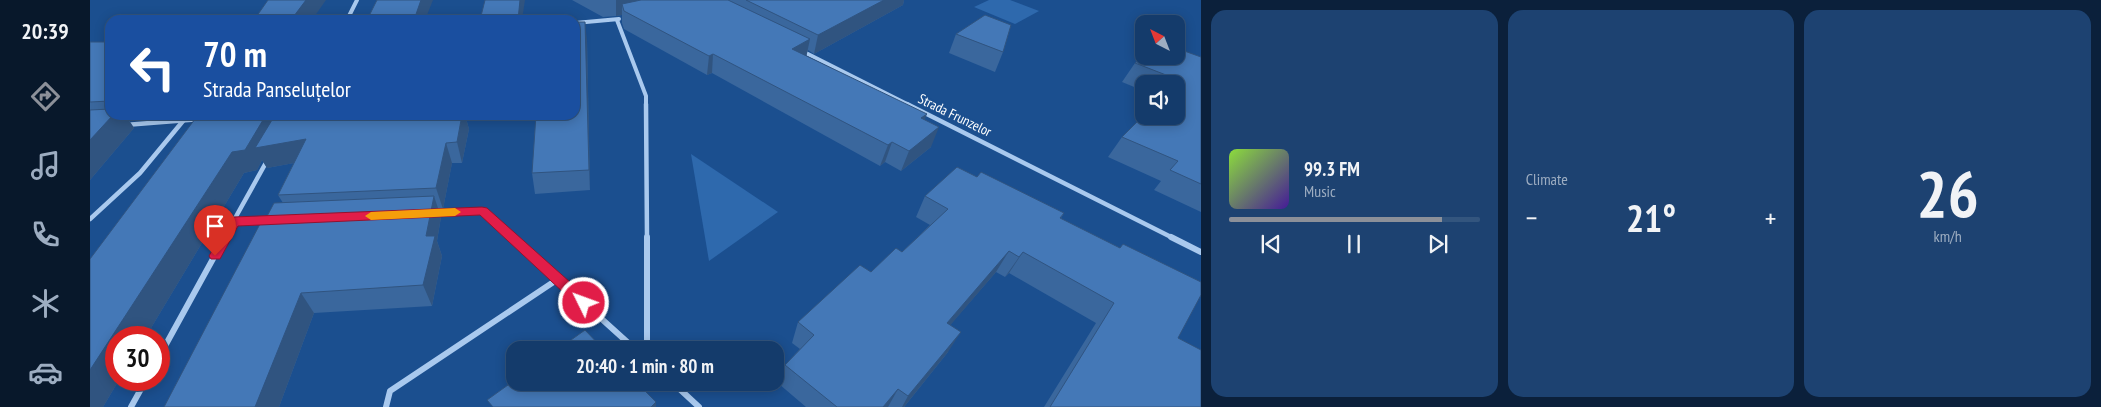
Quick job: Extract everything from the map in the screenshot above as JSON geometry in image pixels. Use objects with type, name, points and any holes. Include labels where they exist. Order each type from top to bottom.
[{"type":"street","points":[[350,15],[357,0]]},
{"type":"street","points":[[580,23],[626,18]]},
{"type":"street","points":[[617,20],[646,96],[647,341]]},
{"type":"street","name":"Strada Frunzelor","points":[[795,48],[1201,252]]},
{"type":"street","points":[[118,125],[183,120]]},
{"type":"street","points":[[90,219],[140,173],[183,120]]},
{"type":"street","points":[[170,337],[270,156]]},
{"type":"street","points":[[433,213],[482,211],[626,341]]},
{"type":"street","points":[[234,222],[284,220]]},
{"type":"street","points":[[386,407],[390,391],[558,279]]},
{"type":"street","points":[[131,407],[140,391]]},
{"type":"street","points":[[682,391],[699,407]]},
{"type":"shaded area","points":[[989,0],[1010,0],[1039,11],[1015,24],[974,7]]},
{"type":"shaded area","points":[[691,154],[778,212],[709,261]]},
{"type":"building","points":[[268,0],[306,0],[295,15],[258,15]]},
{"type":"building","points":[[377,0],[421,0],[416,15],[370,15]]},
{"type":"building","points":[[485,0],[520,0],[518,15],[481,15]]},
{"type":"building","points":[[641,0],[728,0],[810,39],[792,49],[927,114],[921,118],[939,127],[909,151],[892,142],[888,145],[713,54],[709,56],[624,11],[622,4]]},
{"type":"building","points":[[746,0],[884,0],[818,35]]},
{"type":"building","points":[[985,15],[1011,25],[1003,52],[956,34]]},
{"type":"building","points":[[580,22],[585,22],[589,170],[532,173],[536,120],[580,120]]},
{"type":"building","points":[[90,42],[105,42],[105,101],[90,102]]},
{"type":"building","points":[[1185,51],[1201,57],[1201,184],[1170,170],[1178,161],[1122,137],[1135,124],[1185,125],[1185,75],[1166,75],[1140,65],[1185,65]]},
{"type":"building","points":[[105,109],[105,120],[108,120],[90,140],[90,110]]},
{"type":"building","points":[[194,120],[263,120],[245,150],[232,152],[119,326],[105,326],[105,347],[90,370],[90,259]]},
{"type":"building","points":[[272,120],[461,120],[457,142],[446,143],[436,188],[278,195],[306,139],[255,148]]},
{"type":"building","points":[[957,167],[977,177],[981,172],[1064,213],[1060,218],[1120,248],[1123,244],[1201,282],[1201,295],[1178,338],[1201,350],[1201,407],[1050,407],[1114,303],[1023,252],[1019,257],[1009,251],[947,323],[961,332],[908,396],[898,389],[883,407],[837,407],[785,365],[814,335],[798,322],[860,265],[871,272],[896,248],[902,252],[948,209],[925,196]]},
{"type":"building","points":[[434,196],[426,236],[435,236],[423,285],[301,293],[255,407],[164,407],[261,222],[264,222],[274,203]]},
{"type":"building","points":[[585,330],[595,341],[570,341]]},
{"type":"building","points":[[506,386],[506,391],[645,391],[656,402],[651,407],[493,407],[487,400]]},
{"type":"slow traffic","points":[[371,216],[455,212]]},
{"type":"route","points":[[215,256],[234,222],[482,211],[584,303]]}]
